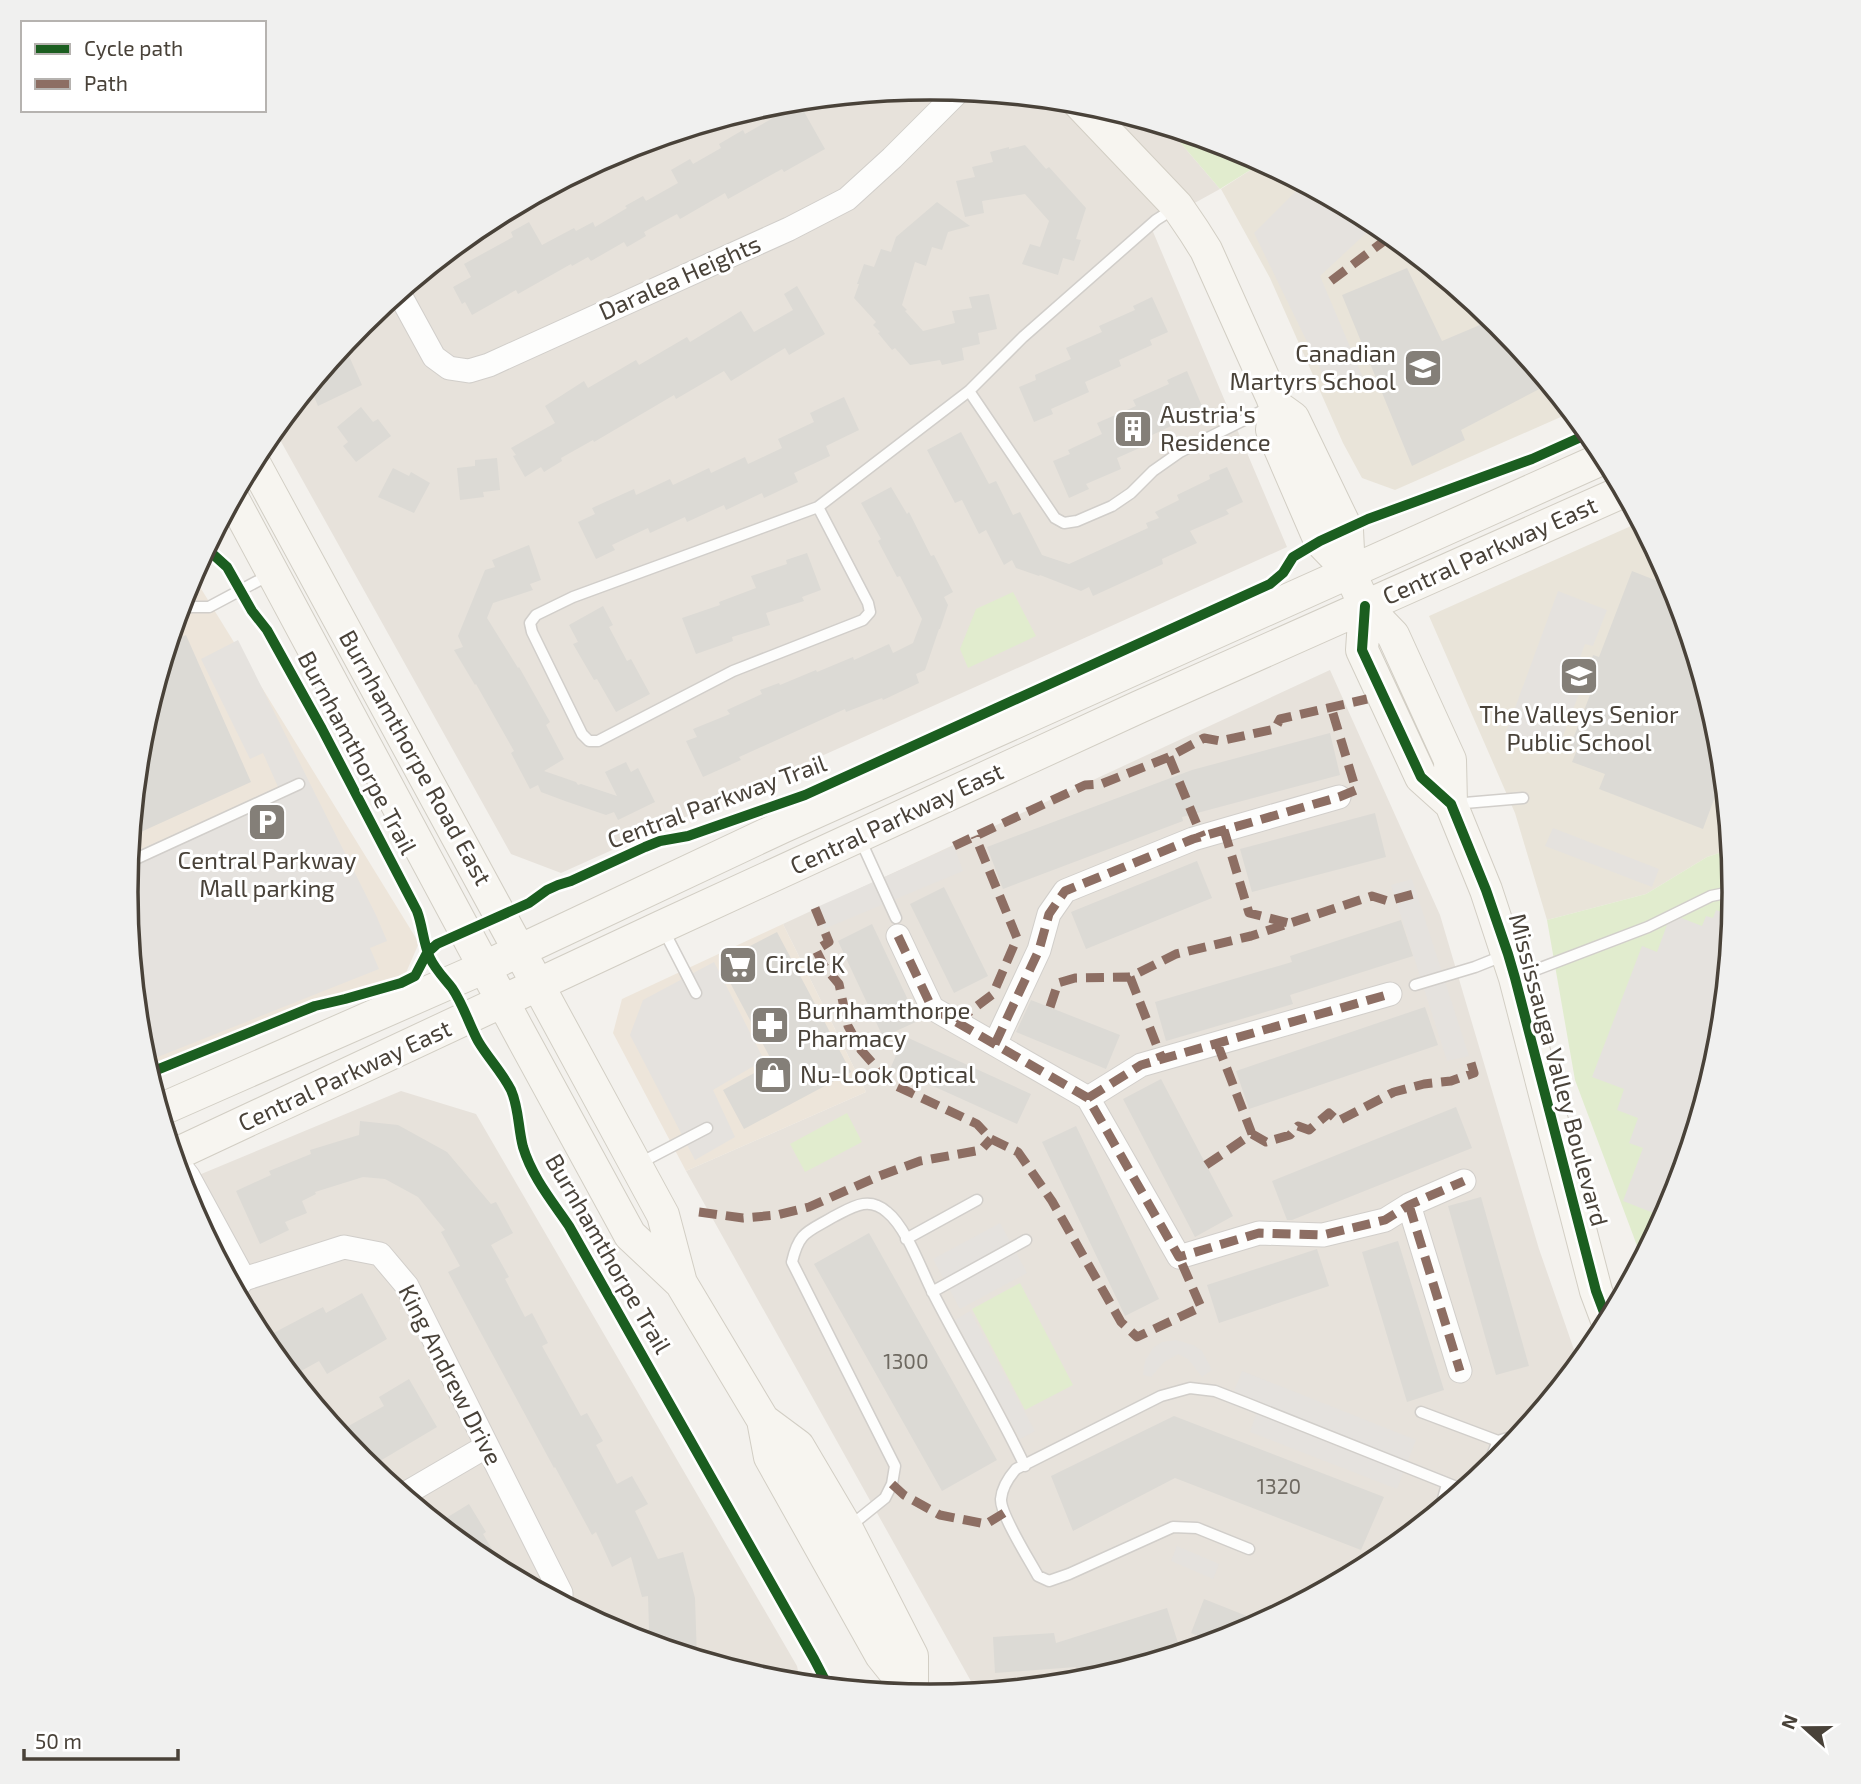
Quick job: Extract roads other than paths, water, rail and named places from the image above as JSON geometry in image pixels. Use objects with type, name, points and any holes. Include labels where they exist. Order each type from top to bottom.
[{"type":"street","name":"Daralea Heights","points":[[403,301],[434,357],[449,368],[469,371],[489,365],[789,229],[846,200],[949,100]]},
{"type":"street","points":[[1092,117],[1177,206],[1206,250],[1275,405],[1293,418],[1347,530],[1349,571],[1366,606]]},
{"type":"street","name":"Central Parkway East","points":[[168,1107],[485,967],[782,827],[1595,462]]},
{"type":"street","name":"Burnhamthorpe Road East","points":[[259,472],[663,1215],[681,1283]]},
{"type":"street","name":"Central Parkway East","points":[[182,1153],[661,926],[1126,713],[1616,495]]},
{"type":"street","name":"Burnhamthorpe Road East","points":[[238,508],[630,1235],[681,1283],[763,1420],[770,1457],[881,1655],[904,1683]]},
{"type":"street","name":"Mississauga Valley Boulevard","points":[[1366,606],[1362,650],[1421,777],[1451,804],[1486,890],[1512,966],[1603,1310]]},
{"type":"street","points":[[995,1044],[1039,950],[1049,914],[1065,891],[1193,839],[1339,797]]},
{"type":"street","points":[[897,927],[932,1008],[1088,1098],[1179,1257],[1259,1233],[1323,1235],[1385,1220],[1409,1205],[1464,1181]]},
{"type":"street","points":[[1088,1098],[1141,1065],[1390,994]]},
{"type":"street","points":[[1409,1205],[1460,1371]]},
{"type":"street","name":"King Andrew Drive","points":[[242,1283],[344,1247],[380,1254],[407,1286],[561,1593]]},
{"type":"street","name":"Burnhamthorpe Road East","points":[[763,1420],[798,1446],[847,1529],[912,1656],[913,1684]]},
{"type":"street","points":[[411,1490],[487,1446]]},
{"type":"lane","points":[[818,507],[868,603],[870,612],[863,620],[733,671],[598,741],[589,741],[582,734],[532,632],[530,623],[536,615],[573,597],[818,507],[969,391],[1023,337],[1156,220],[1177,206]]},
{"type":"lane","points":[[969,391],[1055,518],[1064,523],[1077,521],[1112,506],[1180,452],[1275,405]]},
{"type":"lane","points":[[192,607],[209,607],[273,573]]},
{"type":"lane","points":[[139,857],[299,784]]},
{"type":"lane","points":[[1451,804],[1523,798]]},
{"type":"lane","points":[[859,837],[897,927]]},
{"type":"lane","points":[[1415,985],[1475,967],[1512,966],[1647,927],[1711,896],[1723,894]]},
{"type":"lane","points":[[661,926],[696,993]]},
{"type":"lane","points":[[636,1165],[706,1128]]},
{"type":"lane","points":[[906,1239],[977,1200]]},
{"type":"lane","points":[[847,1529],[885,1498],[892,1484],[895,1466],[792,1262],[796,1243],[805,1233],[857,1204],[872,1204],[887,1211],[906,1239],[1026,1466]]},
{"type":"lane","points":[[932,1292],[1026,1240]]},
{"type":"lane","points":[[1249,1549],[1196,1528],[1173,1527],[1049,1581],[1038,1576],[1004,1513],[1000,1500],[1005,1485],[1016,1469],[1161,1396],[1190,1388],[1224,1394],[1454,1487]]},
{"type":"lane","points":[[1421,1412],[1498,1441],[1502,1440]]},
{"type":"lane","points":[[1496,1447],[1498,1441]]},
{"type":"lane","points":[[1444,1496],[1447,1484]]},
{"type":"place","name":"Canadian Martyrs School","points":[[1423,368]]},
{"type":"place","name":"Austria's Residence","points":[[1133,429]]},
{"type":"place","name":"The Valleys Senior Public School","points":[[1579,676]]},
{"type":"place","name":"Central Parkway Mall parking","points":[[267,822]]},
{"type":"place","name":"Circle K","points":[[738,965]]},
{"type":"place","name":"Burnhamthorpe Pharmacy","points":[[770,1025]]},
{"type":"place","name":"Nu-Look Optical","points":[[773,1075]]}]
